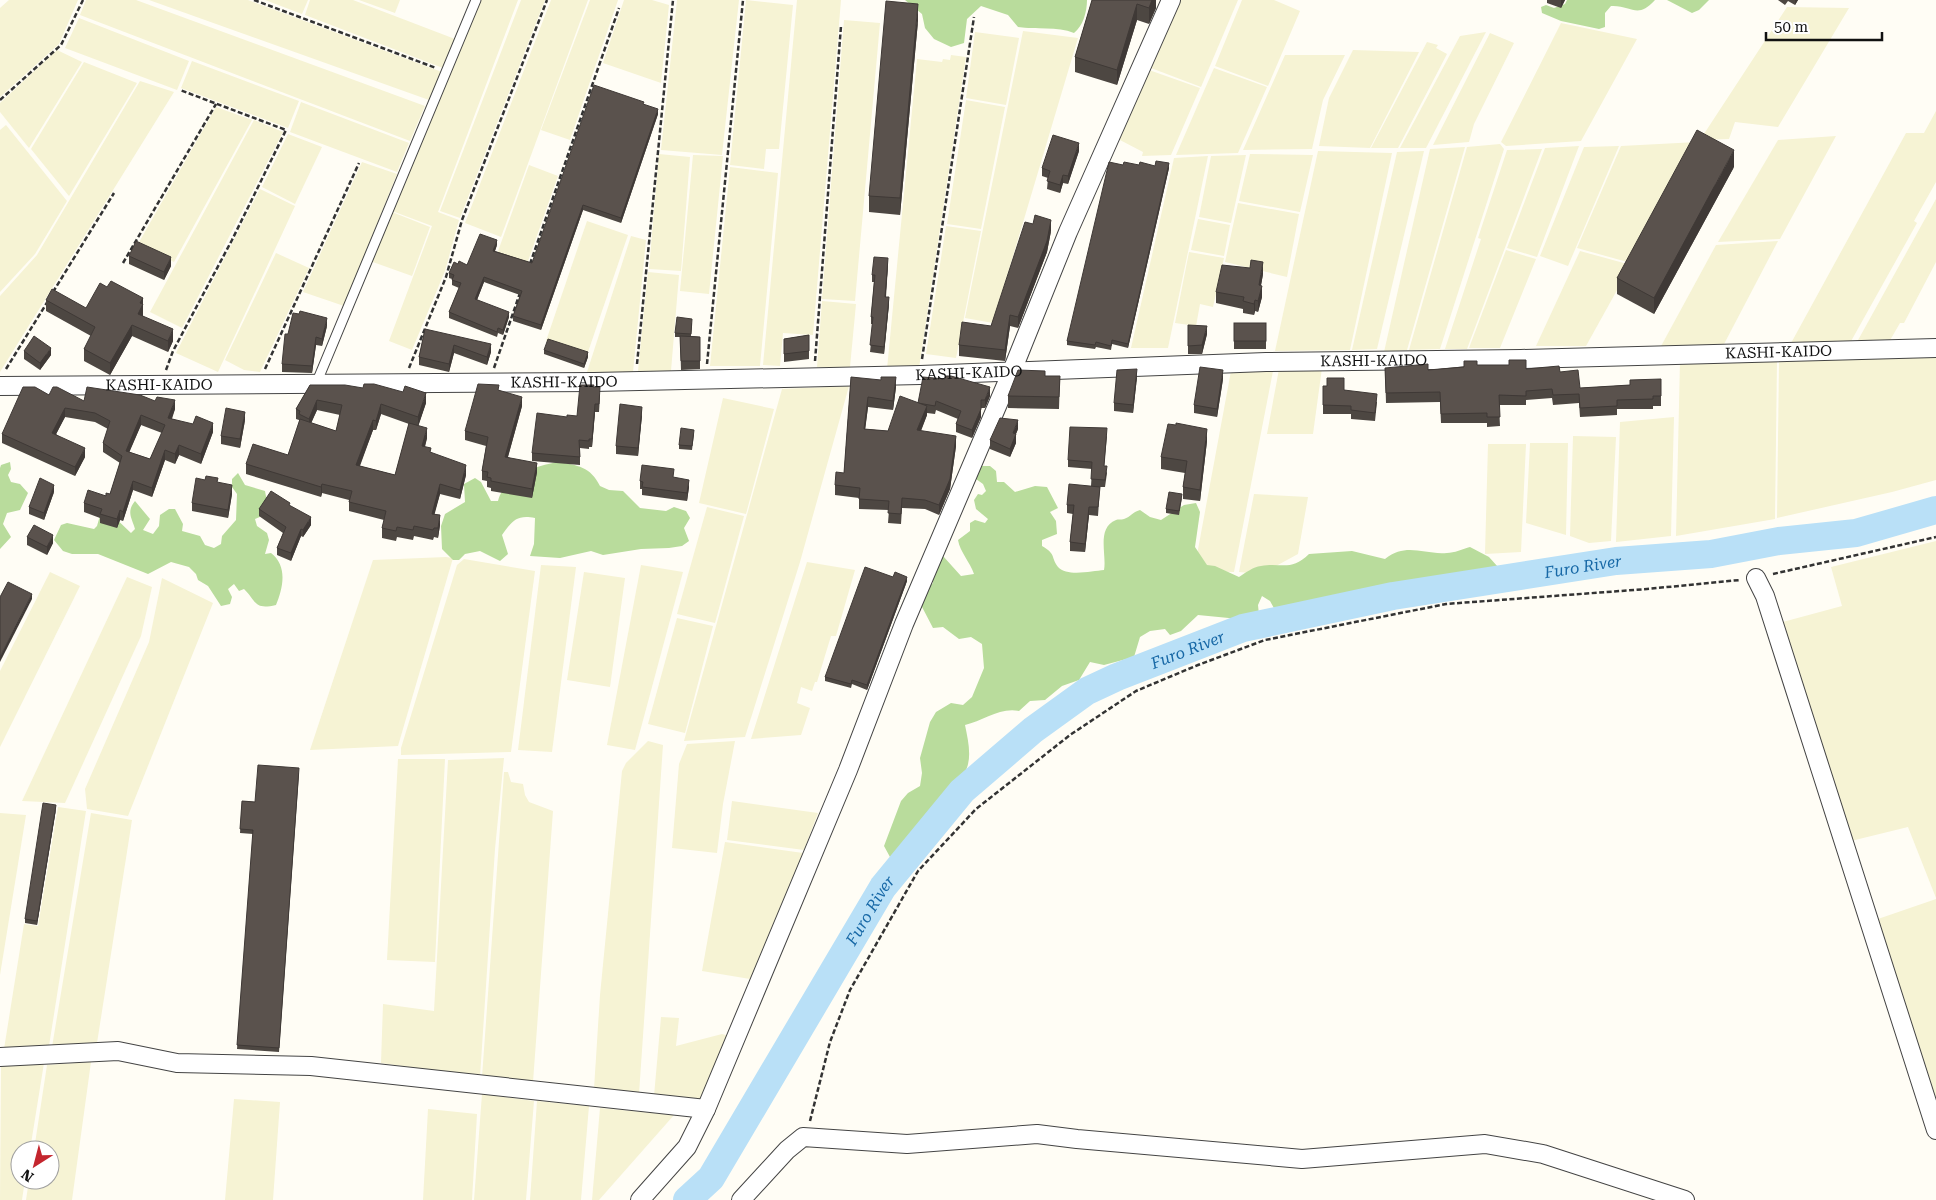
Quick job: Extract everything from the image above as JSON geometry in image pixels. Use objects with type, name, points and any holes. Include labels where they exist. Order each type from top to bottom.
[{"type":"street","points":[[640,1200],[687,1147],[706,1109],[848,770],[904,624],[1012,372],[1068,232],[1171,0]]},
{"type":"street","name":"KASHI-KAIDO","points":[[3,378],[160,385],[635,382],[920,375],[1266,362],[1521,359],[1936,348]]},
{"type":"street","points":[[1756,578],[1768,606],[1936,1130]]},
{"type":"street","points":[[0,1058],[118,1051],[177,1063],[311,1066],[706,1109]]},
{"type":"street","points":[[742,1200],[787,1150],[803,1137],[907,1144],[1037,1134],[1302,1159],[1485,1144],[1543,1154],[1685,1200]]},
{"type":"lane","points":[[316,384],[476,0]]},
{"type":"path","points":[[0,100],[61,44],[83,0]]},
{"type":"path","points":[[254,0],[446,72]]},
{"type":"path","points":[[403,383],[446,276],[462,220],[548,0]]},
{"type":"path","points":[[635,382],[673,0]]},
{"type":"path","points":[[705,380],[743,0]]},
{"type":"path","points":[[530,265],[619,8]]},
{"type":"path","points":[[920,375],[974,17]]},
{"type":"path","points":[[813,377],[842,26]]},
{"type":"path","points":[[160,385],[173,351],[232,240],[286,130],[180,90]]},
{"type":"path","points":[[123,262],[216,104]]},
{"type":"path","points":[[258,384],[359,164]]},
{"type":"path","points":[[3,378],[114,194]]},
{"type":"path","points":[[489,383],[520,292]]},
{"type":"path","points":[[806,1137],[830,1042],[850,990],[918,871],[976,809],[1070,735],[1136,691],[1265,640],[1446,604],[1647,590],[1756,578],[1936,537]]},
{"type":"shaded area","points":[[9,0],[78,0],[59,44],[0,97],[0,8]]},
{"type":"shaded area","points":[[86,0],[136,0],[425,106],[410,141],[80,15]]},
{"type":"shaded area","points":[[149,0],[248,0],[442,72],[429,100]]},
{"type":"shaded area","points":[[265,0],[308,0],[302,14]]},
{"type":"shaded area","points":[[310,0],[353,0],[455,39],[443,68],[305,15]]},
{"type":"shaded area","points":[[359,0],[400,0],[395,13]]},
{"type":"shaded area","points":[[480,0],[518,0],[438,212],[459,220],[445,271],[412,350],[389,341],[432,226],[392,211]]},
{"type":"shaded area","points":[[521,0],[545,0],[460,218],[440,211]]},
{"type":"shaded area","points":[[551,0],[588,0],[501,237],[465,223]]},
{"type":"shaded area","points":[[590,0],[618,0],[570,140],[541,130]]},
{"type":"shaded area","points":[[624,0],[652,0],[669,5],[661,83],[603,63]]},
{"type":"shaded area","points":[[677,0],[739,0],[722,155],[661,150]]},
{"type":"shaded area","points":[[746,0],[793,5],[779,149],[766,149],[764,169],[730,165]]},
{"type":"shaded area","points":[[797,0],[841,0],[813,335],[783,333],[780,366],[763,365]]},
{"type":"shaded area","points":[[1180,0],[1238,0],[1201,87],[1151,68]]},
{"type":"shaded area","points":[[1242,0],[1274,0],[1300,11],[1268,86],[1215,66]]},
{"type":"shaded area","points":[[1787,7],[1849,8],[1778,127],[1735,122],[1729,139],[1700,140]]},
{"type":"shaded area","points":[[79,18],[189,61],[177,90],[65,48]]},
{"type":"shaded area","points":[[844,20],[880,23],[855,301],[822,299]]},
{"type":"shaded area","points":[[1561,23],[1637,39],[1581,141],[1506,146],[1501,142]]},
{"type":"shaded area","points":[[1023,31],[1078,38],[993,323],[965,318]]},
{"type":"shaded area","points":[[975,32],[1019,38],[1006,105],[966,98]]},
{"type":"shaded area","points":[[1486,32],[1426,148],[1400,148],[1460,36]]},
{"type":"shaded area","points":[[1490,33],[1514,43],[1474,124],[1469,142],[1433,145]]},
{"type":"shaded area","points":[[1427,42],[1438,45],[1436,48],[1447,54],[1398,148],[1371,148]]},
{"type":"shaded area","points":[[57,50],[82,62],[29,148],[0,112],[0,103]]},
{"type":"shaded area","points":[[1353,50],[1419,52],[1370,148],[1319,146],[1329,98]]},
{"type":"shaded area","points":[[951,55],[966,57],[919,368],[887,369],[917,59],[942,62],[943,59],[950,60]]},
{"type":"shaded area","points":[[1285,55],[1345,55],[1323,100],[1312,149],[1243,150]]},
{"type":"shaded area","points":[[192,61],[299,101],[288,128],[181,88]]},
{"type":"shaded area","points":[[84,62],[137,83],[69,196],[31,149]]},
{"type":"shaded area","points":[[1214,68],[1267,87],[1238,153],[1176,155]]},
{"type":"shaded area","points":[[1149,70],[1200,88],[1171,155],[1142,156],[1143,152],[1118,139]]},
{"type":"shaded area","points":[[140,81],[174,92],[0,372],[0,296],[37,255]]},
{"type":"shaded area","points":[[966,100],[1005,107],[981,229],[947,224]]},
{"type":"shaded area","points":[[301,102],[409,143],[397,172],[290,132]]},
{"type":"shaded area","points":[[216,107],[252,120],[174,262],[138,244]]},
{"type":"shaded area","points":[[1936,111],[1936,182],[1914,221],[1917,223],[1850,343],[1790,345],[1906,133],[1924,133]]},
{"type":"shaded area","points":[[254,120],[283,132],[182,328],[150,312]]},
{"type":"shaded area","points":[[6,125],[67,201],[35,254],[0,292],[0,130]]},
{"type":"shaded area","points":[[288,134],[322,147],[295,204],[262,187]]},
{"type":"shaded area","points":[[1836,136],[1780,239],[1718,242],[1778,140]]},
{"type":"shaded area","points":[[1697,142],[1631,263],[1577,248],[1621,146]]},
{"type":"shaded area","points":[[1500,144],[1504,149],[1440,349],[1409,350],[1467,147]]},
{"type":"shaded area","points":[[1579,146],[1537,257],[1507,248],[1545,148]]},
{"type":"shaded area","points":[[1619,146],[1568,266],[1540,256],[1584,147]]},
{"type":"shaded area","points":[[1465,147],[1407,350],[1384,352],[1430,149]]},
{"type":"shaded area","points":[[1542,149],[1467,349],[1445,349],[1481,239],[1478,238],[1507,150]]},
{"type":"shaded area","points":[[1318,151],[1392,153],[1350,350],[1275,351]]},
{"type":"shaded area","points":[[1424,151],[1377,349],[1352,350],[1397,152]]},
{"type":"shaded area","points":[[659,154],[690,157],[681,271],[649,269]]},
{"type":"shaded area","points":[[1250,154],[1313,155],[1300,212],[1239,201]]},
{"type":"shaded area","points":[[693,155],[723,156],[709,294],[680,291]]},
{"type":"shaded area","points":[[1246,155],[1231,223],[1199,217],[1211,156]]},
{"type":"shaded area","points":[[1208,156],[1168,348],[1131,348],[1174,158]]},
{"type":"shaded area","points":[[362,162],[397,174],[344,306],[303,292]]},
{"type":"shaded area","points":[[529,165],[558,176],[527,264],[497,254]]},
{"type":"shaded area","points":[[730,167],[778,173],[760,366],[710,366]]},
{"type":"shaded area","points":[[260,189],[295,206],[218,372],[176,353]]},
{"type":"shaded area","points":[[1936,199],[1936,262],[1904,323],[1900,323],[1889,342],[1857,342]]},
{"type":"shaded area","points":[[1238,203],[1299,214],[1287,277],[1225,262]]},
{"type":"shaded area","points":[[392,212],[430,227],[412,276],[370,261]]},
{"type":"shaded area","points":[[1198,219],[1230,225],[1224,256],[1191,250]]},
{"type":"shaded area","points":[[587,221],[628,235],[587,355],[546,341]]},
{"type":"shaded area","points":[[946,226],[981,231],[956,358],[926,354]]},
{"type":"shaded area","points":[[631,236],[646,240],[633,372],[587,372]]},
{"type":"shaded area","points":[[1778,241],[1723,346],[1660,348],[1716,245]]},
{"type":"shaded area","points":[[1506,250],[1536,259],[1500,348],[1469,348]]},
{"type":"shaded area","points":[[1580,251],[1631,265],[1586,346],[1536,346]]},
{"type":"shaded area","points":[[1189,252],[1224,258],[1213,307],[1200,304],[1196,326],[1175,323]]},
{"type":"shaded area","points":[[276,253],[309,268],[260,372],[244,370],[225,360]]},
{"type":"shaded area","points":[[648,272],[679,275],[671,371],[638,371]]},
{"type":"shaded area","points":[[822,301],[856,304],[850,367],[817,367]]},
{"type":"shaded area","points":[[1936,356],[1936,480],[1777,518],[1779,361]]},
{"type":"shaded area","points":[[1777,360],[1775,519],[1676,536],[1680,361]]},
{"type":"shaded area","points":[[1322,368],[1313,434],[1267,434],[1279,369]]},
{"type":"shaded area","points":[[1231,371],[1273,371],[1234,572],[1194,571]]},
{"type":"shaded area","points":[[849,386],[800,562],[745,737],[684,741],[782,389]]},
{"type":"shaded area","points":[[723,398],[774,409],[746,514],[699,503]]},
{"type":"shaded area","points":[[1674,417],[1671,536],[1616,542],[1620,422]]},
{"type":"shaded area","points":[[1573,436],[1616,437],[1611,541],[1589,543],[1570,536]]},
{"type":"shaded area","points":[[1530,443],[1568,443],[1566,535],[1526,523]]},
{"type":"shaded area","points":[[1488,444],[1526,444],[1521,552],[1485,554]]},
{"type":"shaded area","points":[[1254,494],[1308,497],[1298,554],[1261,574],[1239,572]]},
{"type":"shaded area","points":[[707,507],[744,516],[715,623],[677,614]]},
{"type":"shaded area","points":[[1936,541],[1936,898],[1908,827],[1851,841],[1779,623],[1842,606],[1831,567]]},
{"type":"shaded area","points":[[453,558],[398,746],[310,750],[373,560]]},
{"type":"shaded area","points":[[464,559],[535,571],[511,752],[401,755],[401,748],[457,565]]},
{"type":"shaded area","points":[[807,562],[855,570],[836,636],[831,636],[817,682],[815,682],[812,691],[801,687],[797,703],[810,708],[801,735],[751,739]]},
{"type":"shaded area","points":[[541,565],[576,567],[552,752],[518,750]]},
{"type":"shaded area","points":[[641,565],[683,572],[635,750],[607,745]]},
{"type":"shaded area","points":[[50,572],[80,586],[0,747],[0,671]]},
{"type":"shaded area","points":[[584,572],[625,578],[610,687],[567,680]]},
{"type":"shaded area","points":[[127,577],[152,587],[141,636],[65,803],[22,801]]},
{"type":"shaded area","points":[[162,578],[213,603],[128,816],[87,809],[85,789],[149,642]]},
{"type":"shaded area","points":[[677,618],[713,626],[685,733],[648,724]]},
{"type":"shaded area","points":[[648,741],[663,745],[639,1094],[594,1089],[600,995],[622,771],[626,763]]},
{"type":"shaded area","points":[[735,741],[723,804],[717,853],[672,848],[679,764],[687,744]]},
{"type":"shaded area","points":[[504,758],[495,849],[480,1077],[381,1063],[383,1004],[434,1011],[448,760]]},
{"type":"shaded area","points":[[398,759],[445,759],[435,962],[387,960]]},
{"type":"shaded area","points":[[504,772],[508,772],[511,782],[523,784],[525,795],[529,802],[553,811],[533,1082],[482,1077]]},
{"type":"shaded area","points":[[732,801],[818,813],[804,850],[727,840]]},
{"type":"shaded area","points":[[58,807],[86,811],[49,1046],[4,1049],[24,924],[38,926]]},
{"type":"shaded area","points":[[0,813],[26,815],[0,975]]},
{"type":"shaded area","points":[[91,813],[132,820],[97,1043],[52,1047]]},
{"type":"shaded area","points":[[725,842],[803,853],[750,979],[702,971]]},
{"type":"shaded area","points":[[1936,899],[1936,1116],[1875,920]]},
{"type":"shaded area","points":[[661,1017],[679,1018],[676,1046],[722,1034],[729,1036],[703,1100],[654,1096]]},
{"type":"shaded area","points":[[91,1062],[72,1200],[26,1200],[28,1190],[60,1190],[60,1140],[36,1140],[47,1065]]},
{"type":"shaded area","points":[[44,1063],[32,1140],[10,1140],[10,1190],[24,1190],[22,1200],[0,1200],[1,1065]]},
{"type":"shaded area","points":[[482,1094],[534,1101],[526,1200],[474,1200]]},
{"type":"shaded area","points":[[234,1099],[280,1102],[273,1200],[225,1200]]},
{"type":"shaded area","points":[[537,1101],[589,1106],[581,1200],[530,1200]]},
{"type":"shaded area","points":[[600,1108],[674,1115],[599,1200],[592,1200]]},
{"type":"shaded area","points":[[428,1109],[477,1114],[472,1200],[423,1200]]},
{"type":"green space","points":[[905,0],[1087,0],[1084,18],[1080,27],[1074,33],[1054,29],[1018,27],[1008,15],[981,6],[967,19],[964,43],[951,47],[934,39],[925,28],[922,14]]},
{"type":"green space","points":[[1567,0],[1655,0],[1649,6],[1639,10],[1611,6],[1605,13],[1605,27],[1599,29],[1561,21],[1542,13],[1541,7],[1546,5],[1554,8],[1565,4]]},
{"type":"green space","points":[[1667,0],[1709,0],[1699,10],[1692,13]]},
{"type":"green space","points":[[10,462],[11,469],[8,475],[11,482],[20,484],[28,493],[20,510],[7,513],[3,524],[11,537],[0,549],[0,468],[1,465]]},
{"type":"green space","points":[[558,462],[583,468],[592,475],[600,486],[609,490],[623,491],[640,508],[666,511],[674,507],[686,511],[690,518],[684,528],[689,541],[682,546],[641,549],[603,555],[591,551],[560,558],[530,556],[534,544],[535,518],[524,517],[512,522],[502,535],[508,554],[500,561],[480,551],[465,554],[459,560],[453,560],[442,549],[441,526],[445,514],[465,502],[464,484],[475,478],[481,482],[491,501],[498,501],[501,492],[514,479],[540,466]]},
{"type":"green space","points":[[978,466],[990,466],[996,471],[997,482],[1004,482],[1015,492],[1035,486],[1047,487],[1058,508],[1050,512],[1056,521],[1057,534],[1042,540],[1042,546],[1052,554],[1058,567],[1067,572],[1080,573],[1104,570],[1104,535],[1110,524],[1116,520],[1126,518],[1140,510],[1150,517],[1161,520],[1184,505],[1196,503],[1200,512],[1195,547],[1207,565],[1215,566],[1239,577],[1249,570],[1258,567],[1291,565],[1303,560],[1309,554],[1352,551],[1385,559],[1393,554],[1408,550],[1447,553],[1470,547],[1489,557],[1498,567],[1486,573],[1429,584],[1406,585],[1375,591],[1342,603],[1332,601],[1290,610],[1275,610],[1270,601],[1262,596],[1258,605],[1259,615],[1239,619],[1198,615],[1181,631],[1170,635],[1165,629],[1150,631],[1140,637],[1134,657],[1104,665],[1090,662],[1079,680],[1062,686],[1045,700],[1030,701],[1019,711],[1005,711],[965,725],[969,759],[964,774],[951,785],[948,798],[953,814],[948,822],[930,824],[923,831],[926,843],[916,853],[906,851],[890,857],[884,846],[901,801],[908,793],[920,786],[922,773],[920,758],[930,722],[936,712],[951,703],[963,705],[972,697],[984,668],[982,644],[971,637],[959,639],[943,627],[933,628],[921,605],[922,593],[933,583],[931,571],[937,557],[943,556],[961,576],[974,574],[958,540],[970,531],[970,523],[975,520],[985,523],[988,519],[976,509],[974,500],[978,494],[982,495],[986,491],[983,484],[976,479]]},
{"type":"green space","points":[[238,473],[245,485],[265,491],[267,502],[262,516],[255,519],[257,526],[267,533],[269,540],[265,554],[271,553],[276,558],[282,571],[281,592],[276,605],[260,606],[244,589],[239,591],[234,584],[228,589],[232,597],[230,604],[221,606],[208,586],[198,580],[196,574],[189,567],[171,562],[148,574],[98,554],[72,554],[63,551],[54,540],[61,525],[67,523],[94,529],[97,526],[101,512],[110,513],[131,533],[135,529],[130,512],[135,501],[150,519],[143,530],[153,534],[159,526],[160,515],[169,509],[175,509],[183,524],[182,531],[200,536],[205,545],[214,548],[221,544],[222,536],[236,520],[237,494],[232,487],[232,479]]},
{"type":"building","points":[[1092,0],[1152,0],[1149,8],[1137,4],[1117,70],[1075,57]]},
{"type":"building","points":[[886,1],[918,4],[900,198],[869,196]]},
{"type":"building","points":[[594,85],[644,102],[643,104],[658,109],[621,218],[583,205],[541,325],[513,316],[522,291],[484,277],[475,299],[509,312],[503,330],[498,328],[497,332],[449,312],[461,283],[452,280],[454,275],[449,273],[454,262],[458,264],[459,261],[467,265],[480,234],[497,240],[493,251],[532,263]]},
{"type":"building","points":[[1697,130],[1734,150],[1654,298],[1617,278]]},
{"type":"building","points":[[1053,135],[1079,143],[1068,176],[1063,175],[1060,185],[1047,181],[1050,171],[1042,168]]},
{"type":"building","points":[[1156,161],[1169,163],[1128,344],[1112,340],[1111,346],[1096,342],[1095,345],[1067,341],[1109,162],[1123,165],[1124,162],[1139,165],[1140,162],[1155,166]]},
{"type":"building","points":[[1035,215],[1051,220],[1047,241],[1018,317],[1010,315],[1005,350],[959,345],[962,322],[991,326],[1025,222],[1033,224]]},
{"type":"building","points":[[136,241],[171,257],[164,272],[129,256]]},
{"type":"building","points":[[874,257],[888,258],[885,297],[889,297],[884,347],[870,345],[875,275],[872,275]]},
{"type":"building","points":[[1251,260],[1263,262],[1259,285],[1262,286],[1258,301],[1255,300],[1254,304],[1243,301],[1244,297],[1216,292],[1222,265],[1250,268]]},
{"type":"building","points":[[111,281],[143,298],[140,303],[143,304],[138,314],[173,329],[168,341],[132,325],[110,363],[84,349],[95,327],[46,300],[52,289],[86,308],[100,283],[107,287]]},
{"type":"building","points":[[300,311],[327,318],[322,339],[316,337],[312,366],[282,364],[285,334],[288,334],[293,313],[299,314]]},
{"type":"building","points":[[677,317],[692,319],[691,334],[675,333]]},
{"type":"building","points":[[1234,323],[1266,323],[1266,341],[1234,341]]},
{"type":"building","points":[[1188,325],[1207,326],[1202,345],[1188,346]]},
{"type":"building","points":[[425,329],[491,344],[487,357],[454,345],[449,364],[419,357]]},
{"type":"building","points":[[809,335],[809,351],[784,354],[784,339]]},
{"type":"building","points":[[34,336],[51,348],[40,363],[24,351]]},
{"type":"building","points":[[680,336],[700,337],[700,361],[681,361]]},
{"type":"building","points":[[548,339],[588,352],[584,364],[544,350]]},
{"type":"building","points":[[1509,360],[1526,360],[1526,369],[1559,366],[1560,372],[1578,370],[1580,388],[1630,385],[1630,380],[1661,379],[1661,396],[1653,396],[1653,399],[1617,400],[1617,406],[1580,408],[1579,394],[1553,395],[1552,389],[1526,391],[1526,396],[1499,395],[1500,417],[1487,417],[1487,413],[1441,414],[1440,392],[1386,393],[1385,368],[1428,364],[1428,370],[1464,367],[1464,361],[1477,361],[1477,365],[1509,365]]},
{"type":"building","points":[[1200,367],[1223,370],[1217,409],[1194,405]]},
{"type":"building","points":[[1137,369],[1133,405],[1114,403],[1117,370]]},
{"type":"building","points":[[1018,370],[1045,371],[1045,376],[1060,376],[1059,397],[1008,396]]},
{"type":"building","points":[[946,376],[990,387],[985,400],[981,400],[981,409],[972,430],[956,424],[961,411],[936,401],[935,406],[918,403],[923,377],[945,379]]},
{"type":"building","points":[[851,377],[881,380],[881,377],[896,377],[893,401],[868,397],[864,429],[888,431],[900,396],[927,406],[917,430],[956,436],[950,479],[939,505],[925,500],[902,498],[901,514],[888,513],[889,501],[859,499],[860,488],[835,485],[836,472],[844,473]]},
{"type":"building","points":[[1327,378],[1344,378],[1344,390],[1377,394],[1375,413],[1351,410],[1351,406],[1323,405],[1323,386],[1327,386]]},
{"type":"building","points":[[364,384],[374,384],[403,392],[405,386],[426,393],[418,417],[381,404],[376,421],[373,420],[356,465],[395,475],[409,423],[427,428],[422,446],[431,448],[430,452],[466,465],[460,490],[440,484],[432,514],[440,515],[438,528],[433,530],[414,526],[413,530],[397,527],[396,531],[382,528],[386,511],[349,502],[352,491],[322,484],[321,487],[246,464],[253,444],[288,455],[300,419],[336,431],[342,405],[317,400],[309,419],[299,414],[300,411],[296,409],[310,385],[345,385],[363,388]]},
{"type":"building","points":[[478,384],[499,385],[498,390],[522,397],[505,457],[537,463],[532,489],[491,481],[491,478],[487,477],[488,472],[482,471],[488,437],[465,431]]},
{"type":"building","points":[[580,385],[600,387],[599,404],[595,404],[592,439],[589,439],[589,441],[579,440],[580,457],[532,453],[537,413],[567,417],[567,415],[577,416]]},
{"type":"building","points":[[23,387],[35,387],[49,395],[53,387],[57,387],[84,401],[87,387],[140,395],[155,401],[157,397],[175,400],[168,418],[193,424],[196,416],[213,423],[201,454],[179,445],[175,454],[165,450],[152,488],[133,481],[123,512],[120,510],[117,519],[100,514],[102,509],[84,503],[88,490],[106,496],[106,493],[110,494],[122,456],[103,443],[110,421],[95,413],[65,408],[52,433],[85,448],[75,467],[2,434]],"holes":[[[141,415],[165,425],[150,459],[126,451]]]},
{"type":"building","points":[[620,404],[642,407],[638,448],[616,446]]},
{"type":"building","points":[[226,408],[245,412],[240,439],[221,436]]},
{"type":"building","points":[[1000,418],[1018,420],[1013,433],[1016,434],[1010,449],[990,440]]},
{"type":"building","points":[[1176,423],[1207,429],[1200,490],[1183,487],[1187,461],[1161,457],[1168,424],[1176,425]]},
{"type":"building","points":[[1070,427],[1107,428],[1104,466],[1107,466],[1105,480],[1091,479],[1092,462],[1068,460]]},
{"type":"building","points":[[681,428],[694,430],[692,446],[679,445]]},
{"type":"building","points":[[642,465],[674,469],[673,477],[689,480],[687,493],[642,487],[643,482],[640,481]]},
{"type":"building","points":[[206,476],[218,478],[217,482],[232,485],[228,510],[192,503],[196,478],[205,480]]},
{"type":"building","points":[[40,478],[54,485],[44,513],[29,507]]},
{"type":"building","points":[[1069,484],[1100,487],[1098,507],[1089,507],[1085,544],[1070,542],[1074,505],[1067,505]]},
{"type":"building","points":[[271,491],[290,503],[289,505],[311,517],[303,530],[301,529],[291,553],[277,548],[286,527],[259,509]]},
{"type":"building","points":[[1169,492],[1182,494],[1179,511],[1166,509]]},
{"type":"building","points":[[34,525],[53,535],[47,547],[27,537]]},
{"type":"building","points":[[865,567],[893,577],[895,572],[907,577],[867,685],[852,680],[851,684],[825,677]]},
{"type":"building","points":[[8,582],[32,594],[0,657],[0,597]]},
{"type":"building","points":[[258,765],[299,768],[279,1048],[237,1045],[253,830],[240,829],[242,801],[255,802]]},
{"type":"building","points":[[43,803],[56,805],[37,921],[25,919]]},
{"type":"waterway","name":"Furo River","points":[[687,1200],[711,1178],[883,887],[962,791],[1033,730],[1087,691],[1117,677],[1243,628],[1393,596],[1616,561],[1711,554],[1779,541],[1856,533],[1936,510]]}]
